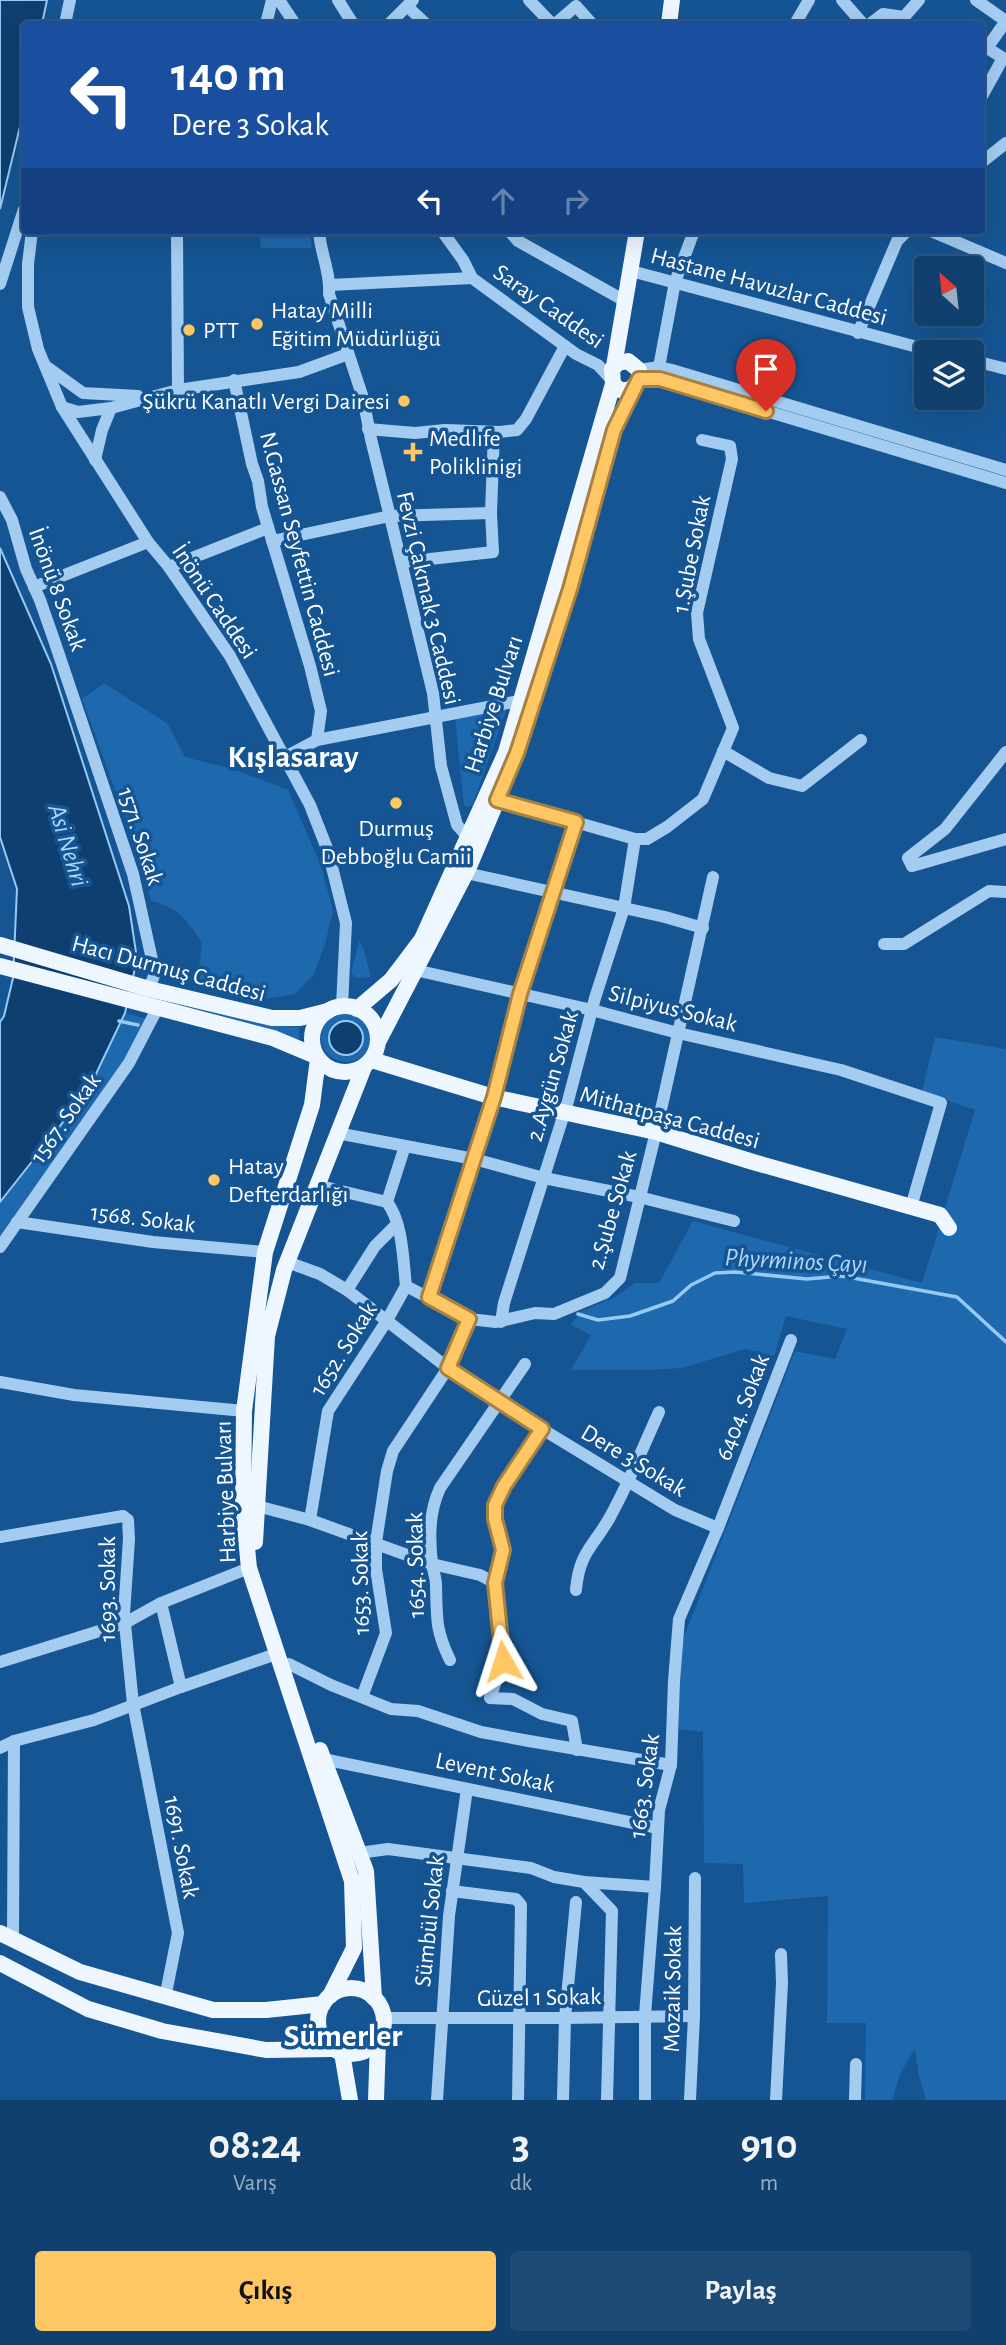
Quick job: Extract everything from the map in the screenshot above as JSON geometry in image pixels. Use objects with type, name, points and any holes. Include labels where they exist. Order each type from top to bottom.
[{"type":"main road","points":[[669,21],[672,0]]},
{"type":"main road","name":"Harbiye Bulvarı","points":[[384,2018],[374,1998],[366,1871],[249,1569],[243,1507],[244,1412],[265,1252],[312,1105],[317,1057],[311,1038],[313,1027],[319,1018],[391,980],[422,939],[497,800],[517,753],[528,699],[613,376],[636,235]]},
{"type":"main road","points":[[628,361],[637,379],[625,390],[613,376],[628,361]]},
{"type":"main road","name":"Harbiye Bulvarı","points":[[350,2100],[337,2051],[320,2033],[318,2023],[354,1948],[352,1881],[282,1659],[258,1565],[255,1538],[267,1336],[287,1262],[337,1133],[368,1063],[377,1051],[379,1040],[466,873],[474,840],[506,752],[570,589],[614,430],[637,379]]},
{"type":"main road","name":"Hacı Durmuş Caddesi","points":[[4,947],[149,989],[272,1018],[300,1018],[342,1008]]},
{"type":"main road","name":"Hacı Durmuş Caddesi","points":[[0,965],[273,1038],[317,1057]]},
{"type":"main road","points":[[342,1008],[372,1022],[379,1040]]},
{"type":"main road","points":[[317,1057],[334,1070],[344,1072],[368,1063]]},
{"type":"main road","name":"Mithatpaşa Caddesi","points":[[368,1063],[494,1097],[656,1132],[940,1215],[949,1228]]},
{"type":"main road","points":[[7,1935],[80,1972],[213,2010],[266,2010],[327,2000],[338,1991],[357,1989],[374,1998]]},
{"type":"main road","points":[[0,1963],[88,2008],[162,2031],[266,2050],[361,2053],[377,2041]]},
{"type":"main road","points":[[376,2100],[377,2041],[384,2026],[384,2018]]},
{"type":"street","points":[[66,21],[71,0]]},
{"type":"street","points":[[267,21],[272,0]]},
{"type":"street","points":[[279,0],[293,21]]},
{"type":"street","points":[[338,0],[351,21]]},
{"type":"street","points":[[529,0],[550,21]]},
{"type":"street","points":[[797,21],[809,0]]},
{"type":"street","points":[[842,0],[860,21]]},
{"type":"street","points":[[874,21],[883,14],[904,17],[919,0]]},
{"type":"street","points":[[976,0],[1006,21],[988,48],[1003,58],[985,91]]},
{"type":"street","points":[[392,21],[410,4],[424,21]]},
{"type":"street","points":[[557,21],[576,6],[589,21]]},
{"type":"street","points":[[985,160],[1006,143]]},
{"type":"street","points":[[0,284],[21,218]]},
{"type":"street","name":"İnönü Caddesi","points":[[32,235],[28,307],[38,349],[62,407],[148,542],[169,566],[230,656],[310,805],[328,852],[346,923],[342,1008]]},
{"type":"street","points":[[177,235],[178,390]]},
{"type":"street","name":"Fevzi Çakmak 3 Caddesi","points":[[319,235],[330,285],[329,294],[363,398],[368,429],[403,562],[433,693],[441,766],[457,825],[474,840]]},
{"type":"street","name":"Saray Caddesi","points":[[445,235],[472,278],[565,346],[613,376]]},
{"type":"street","points":[[513,235],[518,241],[625,302]]},
{"type":"street","points":[[659,373],[675,282],[693,235]]},
{"type":"street","points":[[858,333],[897,241],[903,235]]},
{"type":"street","points":[[940,235],[1006,263]]},
{"type":"street","name":"Hastane Havuzlar Caddesi","points":[[632,271],[914,347]]},
{"type":"street","points":[[330,285],[472,278]]},
{"type":"street","points":[[368,429],[415,433],[445,429],[494,432],[517,430],[526,419],[565,346]]},
{"type":"street","points":[[62,407],[78,412],[110,408],[178,390],[299,372],[348,355]]},
{"type":"street","points":[[984,363],[1006,369]]},
{"type":"street","points":[[47,368],[83,393],[149,397]]},
{"type":"street","points":[[659,373],[1006,482]]},
{"type":"street","points":[[637,379],[659,373],[1006,470]]},
{"type":"street","name":"N.Gassan Seyfettin Caddesi","points":[[234,380],[270,535],[321,711],[317,740]]},
{"type":"street","points":[[62,407],[83,393]]},
{"type":"street","points":[[95,460],[110,408]]},
{"type":"street","points":[[403,562],[493,552],[491,513],[494,432]]},
{"type":"street","name":"1.Şube Sokak","points":[[635,839],[647,839],[703,799],[733,727],[699,639],[697,612],[732,460],[730,446],[702,440]]},
{"type":"street","name":"İnönü 8 Sokak","points":[[0,497],[12,520],[26,569],[74,697]]},
{"type":"street","points":[[169,566],[270,535],[390,516],[491,513]]},
{"type":"street","points":[[34,587],[148,542]]},
{"type":"street","name":"1571. Sokak","points":[[74,697],[133,874],[155,973],[149,989]]},
{"type":"street","points":[[285,757],[317,740],[528,699]]},
{"type":"street","points":[[723,751],[769,778],[802,786],[862,740]]},
{"type":"street","points":[[1006,752],[945,829],[908,858],[912,866],[1006,839]]},
{"type":"street","points":[[497,800],[635,839]]},
{"type":"street","points":[[429,1297],[494,1097],[520,994],[576,822]]},
{"type":"street","name":"2.Aygün Sokak","points":[[501,1322],[504,1303],[624,908],[635,839]]},
{"type":"street","points":[[466,873],[665,917],[702,928]]},
{"type":"street","name":"2.Şube Sokak","points":[[501,1322],[535,1313],[554,1314],[605,1293],[620,1278],[713,877]]},
{"type":"street","points":[[884,944],[904,944],[989,891],[1006,892]]},
{"type":"street","name":"Silpiyus Sokak","points":[[415,970],[841,1070],[941,1103],[911,1207]]},
{"type":"street","name":"1567. Sokak","points":[[0,1247],[129,1063],[153,1008]]},
{"type":"street","points":[[337,1133],[474,1159],[544,1178],[639,1197],[734,1221]]},
{"type":"street","points":[[387,1202],[405,1146]]},
{"type":"street","points":[[316,1185],[387,1202],[397,1224],[406,1286],[469,1319],[501,1322]]},
{"type":"street","name":"1568. Sokak","points":[[17,1222],[153,1242],[265,1252]]},
{"type":"street","points":[[347,1290],[375,1245],[397,1224]]},
{"type":"street","name":"Dere 3 Sokak","points":[[287,1262],[320,1273],[347,1290],[448,1368],[542,1429],[675,1510],[718,1528]]},
{"type":"street","name":"1652. Sokak","points":[[310,1520],[328,1411],[406,1286]]},
{"type":"street","name":"1653. Sokak","points":[[362,1697],[386,1633],[376,1569],[376,1542],[387,1471],[393,1451],[448,1368],[469,1319]]},
{"type":"street","name":"6404. Sokak","points":[[718,1528],[791,1340]]},
{"type":"street","name":"1654. Sokak","points":[[450,1660],[441,1642],[435,1609],[436,1583],[432,1564],[430,1517],[434,1500],[525,1364]]},
{"type":"street","points":[[0,1382],[74,1395],[244,1412]]},
{"type":"street","points":[[576,1590],[577,1574],[584,1556],[609,1520],[659,1412]]},
{"type":"street","points":[[542,1429],[504,1486],[495,1505],[495,1519],[503,1550],[495,1583],[503,1661],[490,1698],[513,1699],[542,1714],[572,1721],[577,1750]]},
{"type":"street","points":[[257,1506],[310,1520],[432,1564],[480,1575],[495,1583]]},
{"type":"street","name":"1693. Sokak","points":[[0,1537],[122,1516],[128,1520],[125,1623],[132,1704]]},
{"type":"street","name":"1663. Sokak","points":[[645,2100],[645,2015],[659,1810],[671,1765],[679,1619],[718,1528]]},
{"type":"street","points":[[0,1662],[125,1623],[161,1603],[249,1569]]},
{"type":"street","points":[[161,1603],[181,1686]]},
{"type":"street","points":[[0,1748],[14,1741],[94,1720],[181,1686],[282,1659],[331,1685],[391,1709],[418,1711],[481,1731],[671,1765]]},
{"type":"street","name":"1691. Sokak","points":[[132,1704],[178,1933],[165,1998]]},
{"type":"street","points":[[7,1935],[14,1741]]},
{"type":"street","name":"Levent Sokak","points":[[323,1759],[658,1828]]},
{"type":"street","name":"Sümbül Sokak","points":[[437,2100],[452,1891],[467,1789]]},
{"type":"street","points":[[359,1853],[388,1849],[531,1868],[554,1877],[584,1882],[655,1886]]},
{"type":"street","name":"Mozaik Sokak","points":[[690,2100],[695,1878]]},
{"type":"street","points":[[584,1882],[612,1911],[607,2100]]},
{"type":"street","points":[[452,1891],[519,1902],[521,1905],[518,2100]]},
{"type":"street","points":[[563,2100],[565,2018],[576,1902]]},
{"type":"street","points":[[776,2100],[781,1954]]},
{"type":"street","name":"Güzel 1 Sokak","points":[[384,2018],[694,2015]]},
{"type":"street","points":[[855,2100],[856,2064]]},
{"type":"shaded area","points":[[260,235],[310,235],[312,248],[261,248]]},
{"type":"shaded area","points":[[104,683],[168,724],[185,757],[233,769],[288,790],[321,866],[333,911],[314,974],[295,994],[265,999],[197,984],[202,943],[175,911],[151,901],[140,858],[82,699]]},
{"type":"shaded area","points":[[507,708],[473,803],[469,807],[464,806],[455,717]]},
{"type":"shaded area","points":[[359,941],[371,977],[356,978],[351,973]]},
{"type":"shaded area","points":[[156,997],[269,1025],[299,1027],[299,1041],[270,1029]]},
{"type":"shaded area","points":[[346,1012],[364,1019],[371,1037],[364,1055],[346,1062],[328,1055],[321,1037],[328,1019]]},
{"type":"shaded area","points":[[125,1013],[154,1021],[0,1246],[0,1202],[94,1078]]},
{"type":"shaded area","points":[[935,1037],[1006,1049],[1006,2100],[926,2100],[915,2048],[900,2074],[892,2100],[865,2100],[866,2023],[827,2023],[828,1896],[744,1903],[743,1864],[704,1863],[703,1732],[679,1729],[679,1650],[795,1351],[835,1359],[847,1329],[786,1316],[774,1356],[745,1349],[682,1368],[571,1370],[591,1335],[571,1325],[580,1312],[617,1296],[635,1283],[659,1283],[693,1221],[922,1283],[975,1110],[922,1092]]},
{"type":"water","points":[[0,0],[47,0],[43,21],[21,21],[21,122],[0,209]]},
{"type":"water","name":"Asi Nehri","points":[[0,548],[51,664],[129,906],[137,959],[125,1013],[94,1078],[0,1202],[0,1022],[4,1016],[13,978],[17,889],[0,837]]},
{"type":"water","points":[[346,1021],[358,1026],[363,1038],[358,1050],[346,1055],[334,1050],[329,1038],[334,1026]]},
{"type":"waterway","name":"Phyrminos Çayı","points":[[119,1021],[138,1025]]},
{"type":"waterway","name":"Phyrminos Çayı","points":[[578,1314],[598,1320],[630,1316],[673,1301],[691,1285],[715,1273],[735,1272],[807,1279],[842,1276],[957,1297],[1006,1342]]},
{"type":"place","name":"Hatay Milli Eğitim Müdürlüğü","points":[[257,324]]},
{"type":"place","name":"PTT","points":[[189,330]]},
{"type":"place","name":"Şükrü Kanatlı Vergi Dairesi","points":[[404,401]]},
{"type":"place","name":"Medlıfe Poliklinigi","points":[[413,452]]},
{"type":"place","name":"Durmuş Debboğlu Camii","points":[[396,803]]},
{"type":"place","name":"Hatay Defterdarlığı","points":[[214,1180]]},
{"type":"district","name":"Kışlasaray","points":[[293,756]]},
{"type":"district","name":"Sümerler","points":[[343,2035]]},
{"type":"route","points":[[503,1661],[495,1583],[503,1550],[495,1519],[495,1505],[504,1486],[542,1429],[448,1368],[469,1319],[429,1297],[494,1097],[520,994],[538,947],[544,920],[576,822],[497,800],[517,753],[570,589],[614,430],[639,379],[660,379],[766,411]]}]
